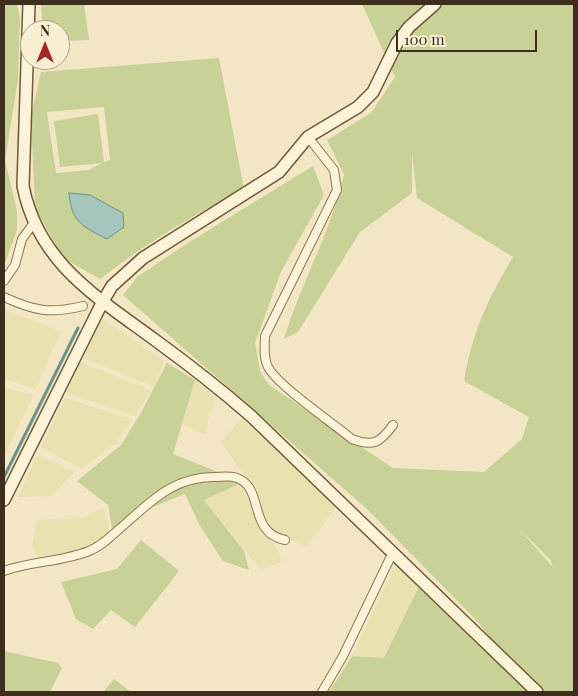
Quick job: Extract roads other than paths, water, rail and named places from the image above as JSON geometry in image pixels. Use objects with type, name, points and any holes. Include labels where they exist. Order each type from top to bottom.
[{"type":"street","points":[[29,4],[22,162],[23,186],[33,224],[49,251],[79,283],[207,378],[251,416],[537,692]]},
{"type":"street","points":[[4,500],[102,301],[112,286],[142,258],[279,172],[308,137],[358,107],[372,92],[397,43],[409,27],[435,4]]},
{"type":"street","points":[[308,137],[334,170],[337,190],[265,336],[264,350],[267,366],[278,380],[352,439],[367,444],[375,443],[393,425]]},
{"type":"street","points":[[4,281],[15,265],[22,239],[33,224]]},
{"type":"street","points":[[4,297],[43,312],[83,306]]},
{"type":"street","points":[[4,571],[89,551],[103,543],[171,486],[204,477],[236,477],[243,482],[251,492],[266,532],[273,538],[284,540]]},
{"type":"street","points":[[322,692],[343,656],[393,552]]},
{"type":"water","points":[[69,193],[90,195],[123,213],[124,227],[107,239],[91,231],[80,222],[72,211]]},
{"type":"waterway","points":[[4,477],[78,328]]}]
